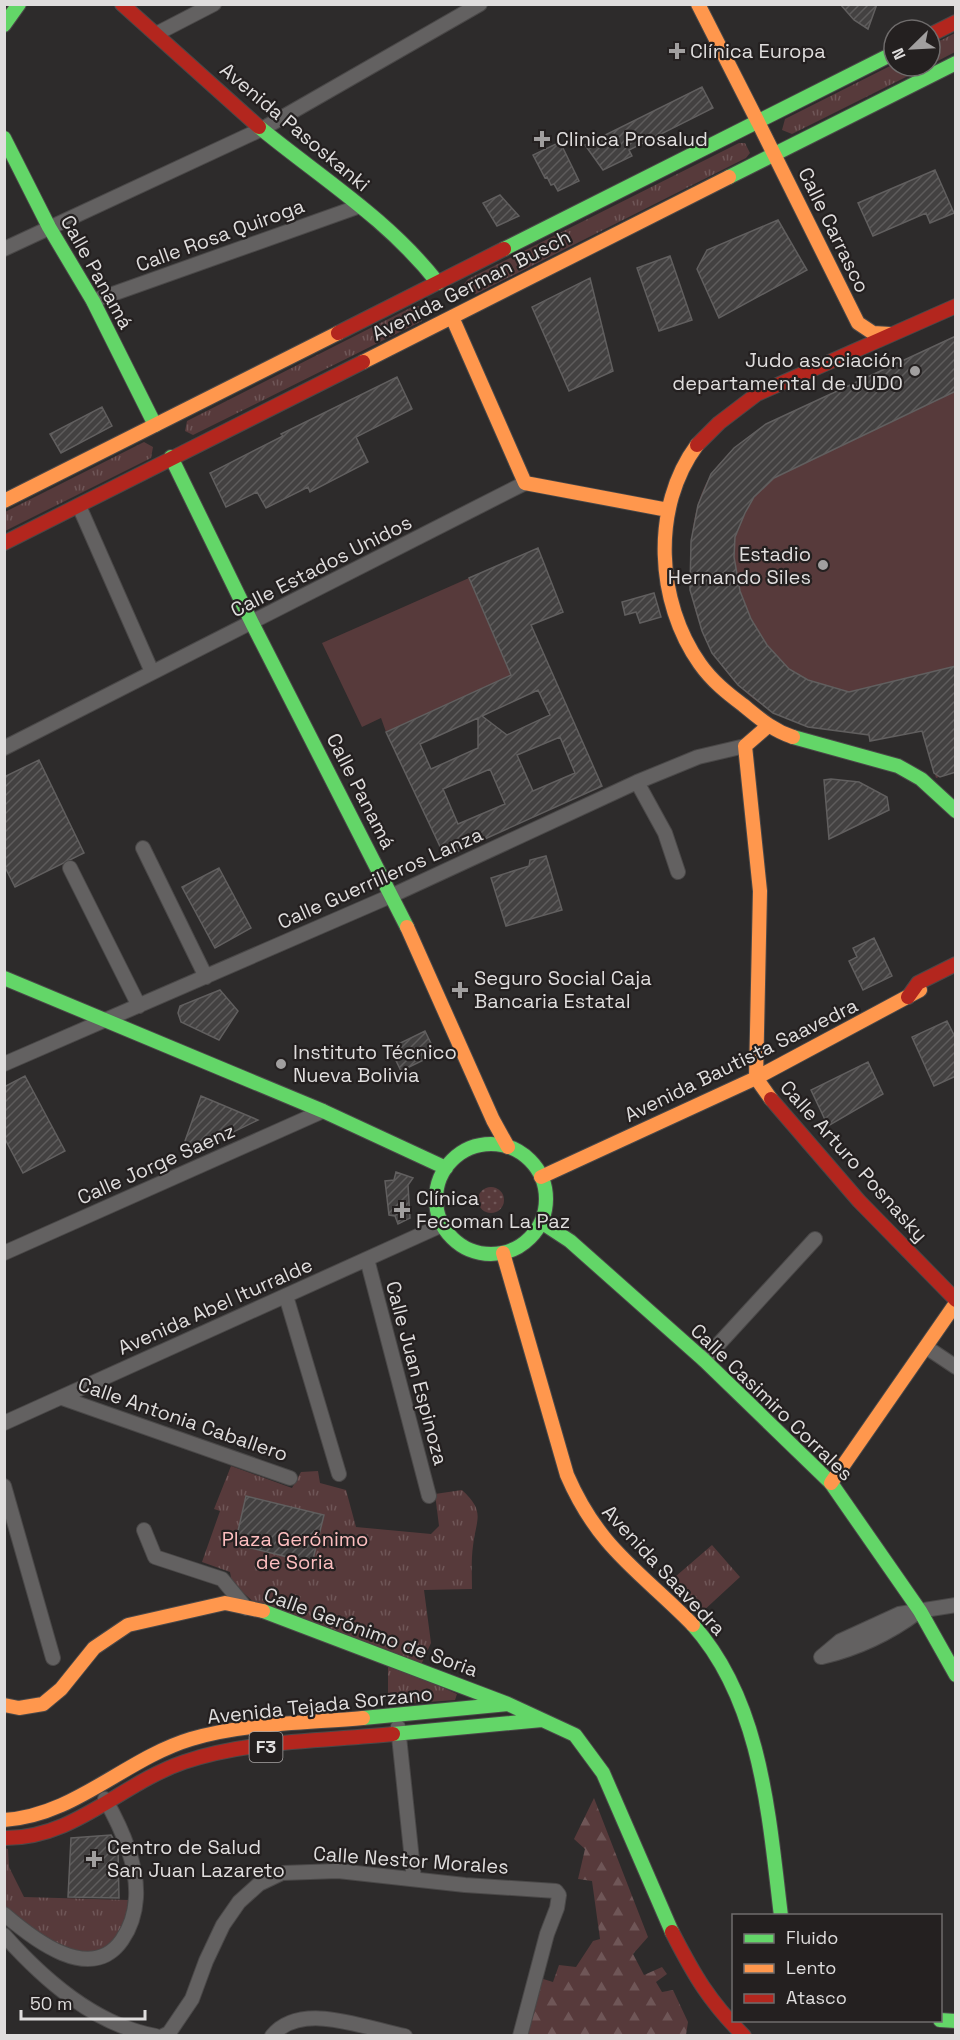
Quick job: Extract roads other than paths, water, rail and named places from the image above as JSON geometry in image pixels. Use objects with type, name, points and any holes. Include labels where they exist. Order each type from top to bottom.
[{"type":"main road","name":"Avenida Pasoskanki","points":[[122,4],[262,129],[360,206],[422,260],[438,283],[452,317]]},
{"type":"main road","points":[[698,4],[758,122]]},
{"type":"main road","points":[[942,28],[956,22]]},
{"type":"main road","name":"Avenida German Busch","points":[[4,543],[79,506],[163,441],[438,283],[882,59]]},
{"type":"main road","name":"Avenida German Busch","points":[[4,501],[163,441],[452,317],[956,63]]},
{"type":"main road","name":"Calle Carrasco","points":[[758,122],[858,324],[873,333],[890,334]]},
{"type":"main road","name":"Calle Panamá","points":[[4,138],[49,227],[93,301],[252,623],[393,895],[493,1120],[508,1147]]},
{"type":"main road","points":[[956,306],[757,394],[728,413],[685,463],[673,486],[668,510],[665,558],[672,603],[689,646],[714,682],[768,726],[801,739],[892,764],[915,775],[956,811]]},
{"type":"main road","points":[[452,317],[525,483],[668,510]]},
{"type":"main road","name":"Calle Carrasco","points":[[845,356],[855,341],[858,324]]},
{"type":"main road","name":"Calle Guerrilleros Lanza","points":[[745,746],[768,726]]},
{"type":"main road","name":"Calle Arturo Posnasky","points":[[745,746],[760,891],[756,1078],[765,1093],[859,1201],[956,1302]]},
{"type":"main road","points":[[908,997],[918,982],[956,964]]},
{"type":"main road","name":"Avenida Bautista Saavedra","points":[[541,1178],[756,1078],[956,973]]},
{"type":"main road","points":[[4,978],[323,1111],[446,1168]]},
{"type":"main road","points":[[476,1146],[508,1147],[525,1157],[541,1178],[546,1201],[541,1222],[526,1242],[503,1253],[486,1254],[470,1250],[455,1241],[442,1225],[436,1195],[446,1168],[458,1155],[476,1146]]},
{"type":"main road","name":"Calle Casimiro Corrales","points":[[541,1222],[570,1241],[704,1360],[831,1483],[920,1611],[956,1675]]},
{"type":"main road","name":"Avenida Saavedra","points":[[503,1253],[561,1453],[582,1508],[601,1536],[695,1627],[712,1649],[738,1696],[747,1721],[772,1850],[781,1914]]},
{"type":"main road","points":[[831,1483],[956,1302]]},
{"type":"main road","name":"Calle Gerónimo de Soria","points":[[4,1706],[19,1708],[43,1705],[66,1686],[85,1658],[102,1639],[128,1625],[225,1603],[266,1612],[464,1687],[481,1700]]},
{"type":"main road","points":[[461,1709],[466,1701],[464,1687]]},
{"type":"main road","points":[[478,1726],[483,1721],[481,1700]]},
{"type":"main road","name":"Avenida Tejada Sorzano","points":[[4,1820],[23,1819],[52,1810],[98,1787],[147,1757],[191,1739],[237,1730],[461,1709],[481,1700],[508,1704],[575,1734],[603,1773],[659,1905],[691,1968],[715,2007],[744,2036]]},
{"type":"main road","name":"Avenida Tejada Sorzano","points":[[4,1838],[17,1840],[65,1826],[162,1771],[194,1758],[225,1750],[547,1720]]},
{"type":"street","points":[[156,34],[214,4]]},
{"type":"street","points":[[4,249],[262,129],[480,4]]},
{"type":"street","name":"Calle Rosa Quiroga","points":[[93,301],[360,206]]},
{"type":"street","name":"Calle Estados Unidos","points":[[4,748],[525,483]]},
{"type":"street","points":[[79,506],[152,672]]},
{"type":"street","name":"Calle Guerrilleros Lanza","points":[[4,1064],[103,1019],[207,977],[393,895],[637,782],[698,757],[745,746]]},
{"type":"street","points":[[637,782],[665,833],[678,872]]},
{"type":"street","points":[[143,848],[207,977]]},
{"type":"street","points":[[70,868],[139,1006]]},
{"type":"street","name":"Calle Jorge Saenz","points":[[4,1252],[323,1111]]},
{"type":"street","name":"Avenida Abel Iturralde","points":[[4,1424],[442,1225]]},
{"type":"street","points":[[704,1360],[815,1239]]},
{"type":"street","name":"Calle Juan Espinoza","points":[[367,1259],[429,1496]]},
{"type":"street","points":[[286,1296],[339,1474]]},
{"type":"street","points":[[926,1347],[956,1366]]},
{"type":"street","name":"Calle Antonia Caballero","points":[[62,1398],[290,1478]]},
{"type":"street","points":[[4,1486],[53,1658]]},
{"type":"street","points":[[144,1530],[155,1557],[222,1579],[246,1608]]},
{"type":"street","points":[[920,1611],[904,1623],[845,1652],[821,1658],[840,1641],[899,1614],[956,1605]]},
{"type":"street","points":[[397,1716],[414,1879]]},
{"type":"street","points":[[4,1914],[21,1929],[70,1957],[90,1960],[106,1955],[117,1947],[132,1926],[136,1896],[128,1847],[98,1787]]},
{"type":"street","name":"Calle Nestor Morales","points":[[163,2036],[169,2033],[192,1999],[223,1925],[239,1902],[260,1884],[282,1873],[304,1871],[338,1871],[465,1885],[556,1891],[559,1895],[557,1908],[547,1934],[520,2036]]},
{"type":"street","points":[[4,1935],[30,1965],[68,1996],[92,2011],[156,2036]]},
{"type":"street","points":[[272,2036],[296,2019],[316,2017],[405,2036]]},
{"type":"place","name":"Clínica Europa","points":[[677,51]]},
{"type":"place","name":"Clinica Prosalud","points":[[542,139]]},
{"type":"place","name":"Judo asociación departamental de JUDO","points":[[915,371]]},
{"type":"place","name":"Estadio Hernando Siles","points":[[823,565]]},
{"type":"place","name":"Seguro Social Caja Bancaria Estatal","points":[[460,990]]},
{"type":"place","name":"Instituto Técnico Nueva Bolivia","points":[[281,1064]]},
{"type":"place","name":"Clínica Fecoman La Paz","points":[[402,1210]]},
{"type":"place","name":"Centro de Salud San Juan Lazareto","points":[[94,1859]]},
{"type":"park label","name":"Plaza Gerónimo de Soria","points":[[295,1550]]}]
